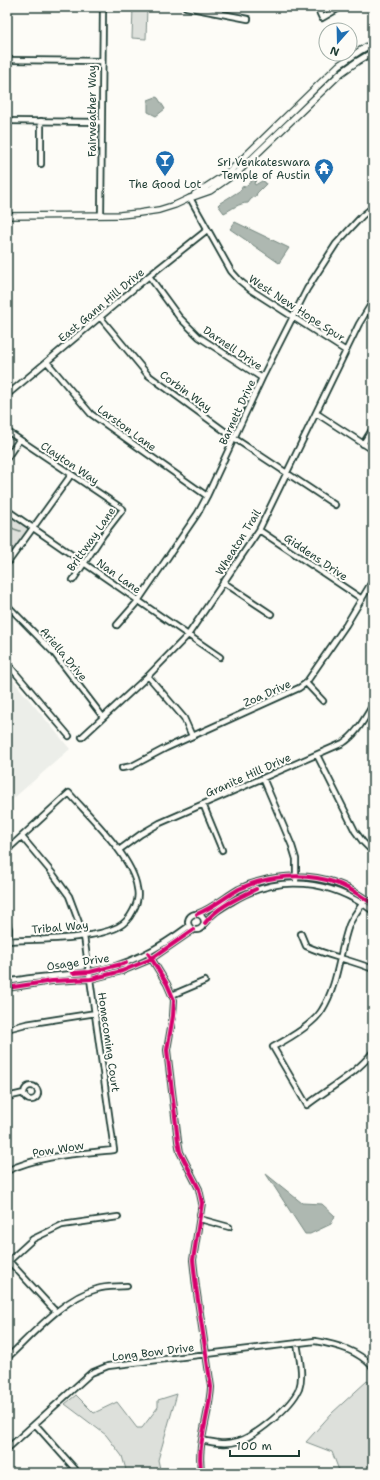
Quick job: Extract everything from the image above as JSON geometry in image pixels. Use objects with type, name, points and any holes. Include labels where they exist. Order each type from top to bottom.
[{"type":"main road","points":[[190,198],[228,172],[340,66],[373,43]]},
{"type":"main road","points":[[7,216],[120,215],[159,210],[210,191],[239,171],[341,73],[373,52]]},
{"type":"street","name":"Fairweather Way","points":[[101,215],[103,7]]},
{"type":"street","points":[[186,7],[248,20]]},
{"type":"street","points":[[220,13],[221,7]]},
{"type":"street","points":[[317,7],[322,18],[341,7]]},
{"type":"street","points":[[7,60],[102,61]]},
{"type":"street","points":[[7,121],[101,122]]},
{"type":"street","points":[[41,164],[44,122]]},
{"type":"street","name":"West New Hope Spur","points":[[190,198],[231,271],[240,281],[251,290],[346,351]]},
{"type":"street","name":"Barnett Drive","points":[[117,625],[138,601],[198,513],[262,378],[307,289],[336,244],[362,216],[373,207]]},
{"type":"street","name":"East Gann Hill Drive","points":[[7,395],[149,276],[207,230]]},
{"type":"street","name":"Darnell Drive","points":[[149,276],[179,317],[199,337],[262,378]]},
{"type":"street","name":"Wheaton Trail","points":[[82,737],[148,676],[188,635],[259,530],[359,324],[373,301]]},
{"type":"street","name":"Corbin Way","points":[[100,317],[148,375],[234,438],[334,505]]},
{"type":"street","name":"Larston Lane","points":[[47,362],[91,414],[207,496]]},
{"type":"street","points":[[316,413],[373,450]]},
{"type":"street","points":[[363,444],[373,428]]},
{"type":"street","name":"Clayton Way","points":[[7,431],[123,509]]},
{"type":"street","points":[[7,458],[19,440]]},
{"type":"street","points":[[7,564],[71,475]]},
{"type":"street","name":"Brittway Lane","points":[[73,580],[123,509]]},
{"type":"street","name":"Nan Lane","points":[[7,510],[220,657]]},
{"type":"street","name":"Giddens Drive","points":[[259,530],[362,599]]},
{"type":"street","name":"Zoa Drive","points":[[122,768],[132,766],[166,748],[299,688],[306,683],[373,580]]},
{"type":"street","points":[[223,582],[271,614]]},
{"type":"street","name":"Ariella Drive","points":[[7,605],[54,653],[103,717]]},
{"type":"street","points":[[7,663],[69,736]]},
{"type":"street","points":[[148,676],[184,718],[192,736]]},
{"type":"street","points":[[306,683],[323,701]]},
{"type":"street","name":"Granite Hill Drive","points":[[119,850],[141,834],[160,823],[343,743],[351,738],[360,727],[371,712],[373,705]]},
{"type":"street","points":[[316,755],[355,830],[363,842],[373,852]]},
{"type":"street","points":[[263,778],[292,846],[296,859],[296,883]]},
{"type":"street","name":"Tribal Way","points":[[8,941],[84,936],[119,926],[130,916],[138,895],[134,877],[119,850],[69,793],[22,837]]},
{"type":"street","points":[[203,804],[222,850]]},
{"type":"street","points":[[7,850],[22,837]]},
{"type":"street","name":"Homecoming Court","points":[[22,837],[69,896],[84,936],[114,1150]]},
{"type":"street","points":[[373,904],[364,901],[332,889],[308,884],[296,883],[274,885],[256,889],[225,905],[208,918],[201,929],[193,930],[189,926],[190,918],[205,911],[240,889],[272,879],[296,877],[323,879],[335,882],[355,892],[364,901],[373,911]]},
{"type":"street","points":[[364,901],[350,924],[333,987],[322,1011],[307,1026],[290,1038],[273,1047],[307,1105],[342,1080],[368,1059],[373,1052]]},
{"type":"street","points":[[197,914],[203,918],[205,923]]},
{"type":"street","points":[[7,922],[9,930],[8,941]]},
{"type":"street","name":"Osage Drive","points":[[7,982],[55,975],[90,972],[133,961],[189,926]]},
{"type":"street","name":"Osage Drive","points":[[7,988],[52,980],[91,979],[122,971],[152,959],[193,930]]},
{"type":"street","points":[[301,934],[306,946],[325,955],[340,958],[373,969]]},
{"type":"street","points":[[148,953],[167,984],[174,1000],[173,1016],[167,1050],[180,1152],[199,1189],[202,1203],[193,1260],[210,1387],[202,1440],[200,1463],[202,1473]]},
{"type":"street","points":[[172,995],[206,981]]},
{"type":"street","points":[[7,1029],[26,1024],[96,1013]]},
{"type":"street","points":[[7,1097],[24,1093]]},
{"type":"street","name":"Pow Wow","points":[[7,1172],[21,1164],[39,1159],[114,1150]]},
{"type":"street","points":[[56,1312],[8,1260],[33,1239],[62,1225],[118,1217]]},
{"type":"street","points":[[200,1219],[229,1227]]},
{"type":"street","points":[[7,1358],[56,1312],[77,1297],[97,1289],[127,1286]]},
{"type":"street","name":"Long Bow Drive","points":[[7,1449],[91,1373],[108,1366],[315,1342],[342,1346],[364,1358],[373,1367]]},
{"type":"street","points":[[202,1440],[218,1444],[240,1441],[254,1433],[290,1402],[299,1388],[301,1376],[297,1343]]},
{"type":"street","points":[[35,1424],[76,1469]]},
{"type":"shaded area","points":[[133,7],[147,7],[146,39],[132,38]]},
{"type":"shaded area","points":[[156,97],[165,109],[156,116],[148,112],[148,100]]},
{"type":"shaded area","points":[[255,178],[257,180],[254,183],[255,185],[262,181],[266,184],[256,196],[248,203],[239,205],[224,213],[218,205],[241,190],[242,187],[247,185]]},
{"type":"shaded area","points":[[235,222],[289,248],[279,263],[230,229]]},
{"type":"shaded area","points":[[7,514],[29,529],[11,557],[7,554]]},
{"type":"shaded area","points":[[7,673],[70,749],[7,804]]},
{"type":"shaded area","points":[[266,1174],[302,1203],[322,1204],[335,1216],[331,1224],[310,1234],[305,1234]]},
{"type":"shaded area","points":[[367,1381],[370,1383],[372,1381],[373,1383],[373,1473],[340,1473],[332,1452],[306,1442],[332,1413]]},
{"type":"shaded area","points":[[177,1394],[158,1460],[161,1473],[127,1473],[122,1456],[106,1435],[65,1404],[76,1395],[94,1413],[117,1402],[137,1428],[142,1428],[158,1407],[158,1400]]},
{"type":"waterway","points":[[7,524],[20,531]]},
{"type":"cycle path","points":[[197,914],[214,906],[239,889],[250,884],[275,878],[300,876],[312,877],[336,883],[350,889],[373,904]]},
{"type":"cycle path","points":[[205,923],[216,912],[235,899],[256,889]]},
{"type":"cycle path","points":[[7,988],[52,981],[91,979],[122,971],[151,959],[193,930]]},
{"type":"cycle path","points":[[148,953],[167,984],[174,1000],[173,1016],[167,1050],[178,1141],[180,1152],[199,1189],[202,1203],[193,1260],[211,1387],[200,1454],[202,1473]]},
{"type":"cycle path","points":[[73,973],[90,972],[126,963]]},
{"type":"place","name":"The Good Lot","points":[[165,177]]},
{"type":"place","name":"Sri Venkateswara Temple of Austin","points":[[324,185]]}]
